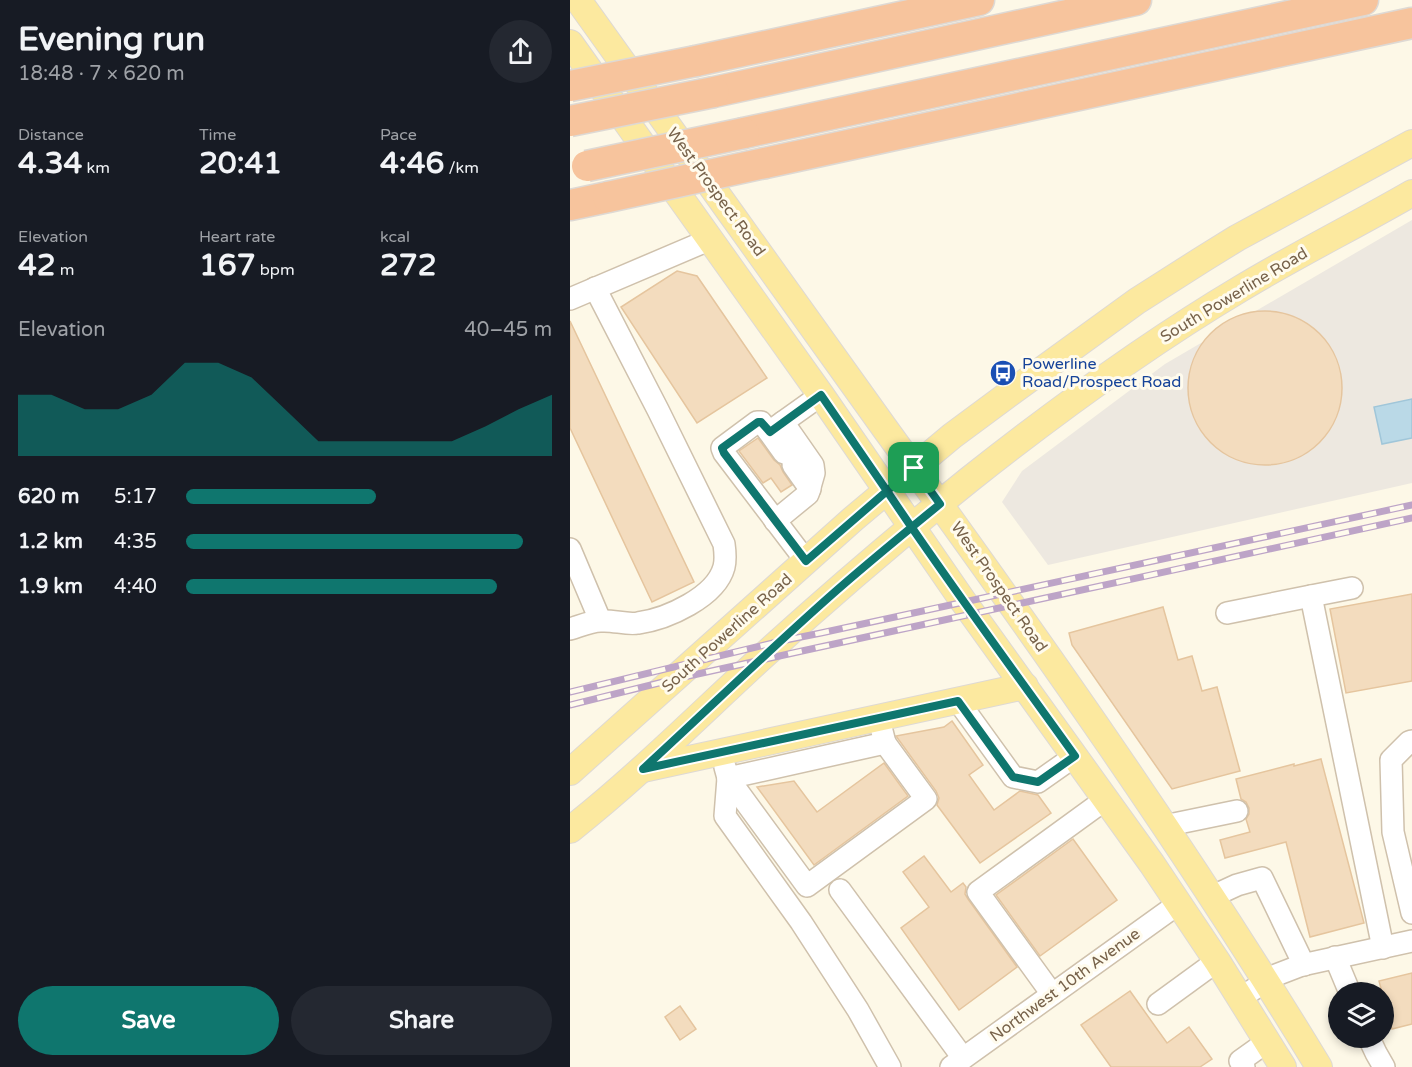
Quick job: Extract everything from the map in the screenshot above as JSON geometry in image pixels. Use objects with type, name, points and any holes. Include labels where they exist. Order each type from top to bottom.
[{"type":"highway","points":[[570,86],[979,0]]},
{"type":"highway","points":[[570,121],[1136,0]]},
{"type":"highway","points":[[578,168],[1363,0]]},
{"type":"highway","points":[[570,205],[1412,23]]},
{"type":"main road","name":"West Prospect Road","points":[[578,0],[1031,633],[1164,826],[1266,981],[1319,1067]]},
{"type":"main road","name":"West Prospect Road","points":[[570,43],[821,395],[957,593],[1106,799],[1217,961],[1283,1067]]},
{"type":"main road","name":"South Powerline Road","points":[[570,772],[806,561],[952,436],[1137,302],[1237,238],[1412,143]]},
{"type":"main road","name":"South Powerline Road","points":[[570,830],[643,769],[759,660],[911,527],[1093,386],[1173,331],[1274,269],[1412,193]]},
{"type":"main road","points":[[643,769],[1025,686]]},
{"type":"street","points":[[570,298],[711,239]]},
{"type":"street","points":[[570,628],[600,621],[636,623],[673,614],[712,587],[724,568],[726,557],[724,544],[595,288]]},
{"type":"street","points":[[776,427],[821,395]]},
{"type":"street","points":[[776,521],[808,494],[814,473],[813,465],[776,427],[758,422],[722,448],[724,453],[806,561]]},
{"type":"street","points":[[776,427],[789,459],[810,489]]},
{"type":"street","points":[[570,549],[600,621]]},
{"type":"street","points":[[1227,613],[1352,588]]},
{"type":"street","points":[[1311,596],[1383,948]]},
{"type":"street","points":[[958,701],[1013,777],[1038,782],[1075,756]]},
{"type":"street","points":[[728,778],[807,886],[926,799],[885,743],[880,717]]},
{"type":"street","points":[[1412,741],[1408,742],[1391,760],[1393,832],[1412,914]]},
{"type":"street","points":[[728,778],[885,743]]},
{"type":"street","points":[[722,752],[728,778],[725,816],[801,922],[858,1010],[890,1067]]},
{"type":"street","points":[[1052,994],[978,892],[1106,799]]},
{"type":"street","points":[[1164,826],[1238,811]]},
{"type":"street","points":[[1211,897],[1237,885],[1262,878],[1304,964]]},
{"type":"street","points":[[840,890],[957,1062]]},
{"type":"street","name":"Northwest 10th Avenue","points":[[957,1062],[1178,904]]},
{"type":"street","points":[[1240,998],[1266,981],[1304,964],[1412,941]]},
{"type":"street","points":[[1335,957],[1345,982]]},
{"type":"street","points":[[1158,1004],[1217,961]]},
{"type":"street","points":[[1244,1067],[1240,1061],[1268,1041]]},
{"type":"street","points":[[1374,1048],[1384,1067]]},
{"type":"shaded area","points":[[1412,220],[1412,483],[1048,565],[1002,502],[1022,471],[1165,364]]},
{"type":"water","points":[[1412,399],[1412,438],[1382,444],[1374,407]]},
{"type":"building","points":[[677,271],[697,276],[767,378],[697,423],[621,307]]},
{"type":"building","points":[[1265,311],[1280,312],[1295,317],[1320,333],[1336,358],[1341,373],[1341,403],[1336,418],[1320,443],[1295,459],[1280,464],[1265,465],[1250,464],[1235,459],[1210,443],[1194,418],[1189,403],[1188,388],[1189,373],[1194,358],[1210,333],[1235,317],[1250,312]]},
{"type":"building","points":[[570,321],[694,582],[652,602],[570,428]]},
{"type":"building","points":[[758,438],[780,465],[792,485],[781,492],[771,478],[763,483],[739,451]]},
{"type":"building","points":[[1412,594],[1412,681],[1346,693],[1330,609]]},
{"type":"building","points":[[1163,607],[1178,660],[1192,656],[1202,691],[1217,687],[1240,771],[1172,789],[1072,645],[1069,633]]},
{"type":"building","points":[[952,721],[983,765],[969,775],[994,810],[1020,791],[1038,795],[1051,813],[980,863],[937,805],[939,798],[936,791],[896,736],[944,727]]},
{"type":"building","points":[[1321,759],[1364,923],[1310,937],[1286,842],[1225,858],[1220,840],[1250,832],[1246,819],[1249,808],[1241,799],[1236,779]]},
{"type":"building","points":[[884,763],[908,796],[814,865],[757,787],[794,781],[817,812]]},
{"type":"building","points":[[1073,839],[1117,900],[1040,956],[996,895]]},
{"type":"building","points":[[924,856],[951,892],[963,883],[968,899],[1017,967],[959,1010],[901,928],[929,907],[903,872]]},
{"type":"building","points":[[1412,973],[1412,1024],[1394,1028],[1394,982],[1379,981]]},
{"type":"building","points":[[1130,991],[1167,1043],[1189,1027],[1212,1059],[1200,1067],[1111,1067],[1081,1025]]},
{"type":"building","points":[[680,1006],[696,1029],[680,1040],[665,1017]]},
{"type":"railway","points":[[570,692],[781,641],[1412,505]]},
{"type":"railway","points":[[570,705],[675,679],[1412,518]]},
{"type":"place","name":"Powerline Road/Prospect Road","points":[[1003,373]]},
{"type":"route","points":[[914,468],[887,491],[821,395],[770,432],[764,424],[758,422],[722,448],[806,561],[887,491],[911,527],[963,601],[1075,756],[1038,782],[1013,777],[958,701],[643,769],[829,597],[911,527],[940,504],[914,468]]}]
